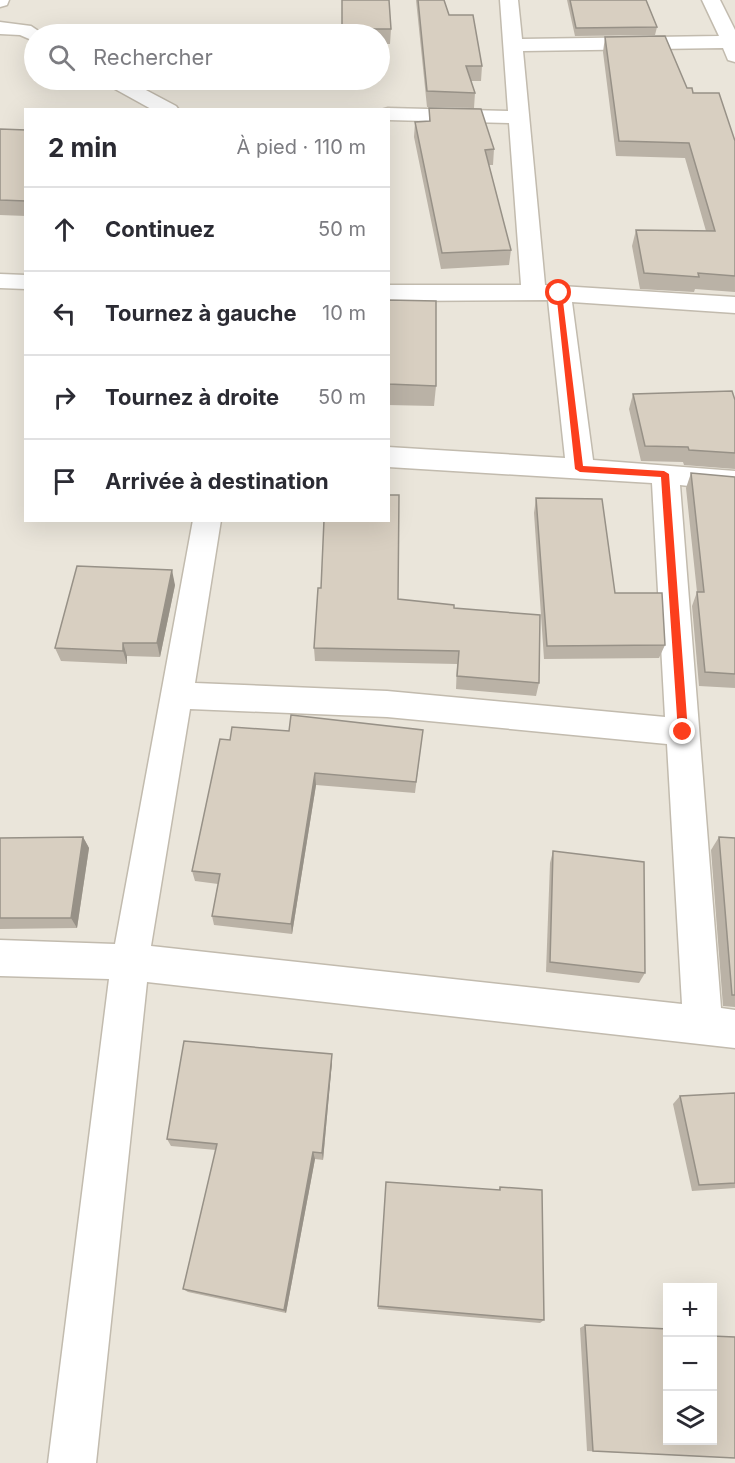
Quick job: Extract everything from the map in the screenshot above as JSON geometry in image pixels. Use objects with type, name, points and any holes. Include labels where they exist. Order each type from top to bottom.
[{"type":"street","points":[[509,0],[519,117],[547,292],[580,469]]},
{"type":"street","points":[[513,45],[734,46],[711,0]]},
{"type":"street","points":[[0,28],[24,30]]},
{"type":"street","points":[[131,90],[165,108]]},
{"type":"street","points":[[390,114],[519,117]]},
{"type":"street","points":[[0,281],[24,282]]},
{"type":"street","points":[[390,293],[547,292],[735,304]]},
{"type":"street","points":[[390,457],[664,474],[735,482]]},
{"type":"street","points":[[0,958],[130,962],[719,1027],[683,732],[664,474]]},
{"type":"street","points":[[72,1463],[130,962],[207,522]]},
{"type":"street","points":[[176,695],[387,704],[683,732]]},
{"type":"shaded area","points":[[0,0],[735,0],[735,1463],[0,1463]]},
{"type":"building","points":[[342,0],[389,0],[391,29],[390,24],[342,24]]},
{"type":"building","points":[[418,0],[444,0],[449,15],[473,15],[482,66],[466,66],[475,93],[427,91]]},
{"type":"building","points":[[570,0],[646,0],[657,27],[576,28]]},
{"type":"building","points":[[665,36],[687,88],[692,88],[693,93],[719,93],[735,141],[735,276],[698,273],[699,277],[644,273],[636,230],[715,231],[689,143],[619,141],[605,37]]},
{"type":"building","points":[[429,108],[481,109],[494,149],[485,150],[511,250],[442,253],[415,122],[430,121]]},
{"type":"building","points":[[0,129],[24,130],[24,201],[0,200]]},
{"type":"building","points":[[390,300],[436,301],[436,386],[390,384]]},
{"type":"building","points":[[732,391],[735,400],[735,453],[689,450],[688,447],[645,446],[633,394]]},
{"type":"building","points":[[691,473],[735,477],[735,674],[705,672],[697,592],[704,592]]},
{"type":"building","points":[[390,495],[399,495],[398,599],[454,605],[454,608],[540,615],[539,683],[457,676],[459,651],[314,648],[318,588],[321,588],[324,522],[390,522]]},
{"type":"building","points":[[536,498],[602,499],[615,593],[662,593],[665,645],[547,646]]},
{"type":"building","points":[[77,566],[172,570],[157,643],[123,643],[123,651],[55,648]]},
{"type":"building","points":[[291,715],[423,730],[416,782],[315,773],[291,924],[212,916],[220,874],[192,871],[220,739],[230,740],[232,727],[289,731]]},
{"type":"building","points":[[83,837],[71,918],[0,918],[0,838]]},
{"type":"building","points":[[719,837],[735,838],[735,995],[732,995]]},
{"type":"building","points":[[553,851],[644,862],[645,973],[550,962]]},
{"type":"building","points":[[184,1041],[332,1054],[322,1153],[313,1152],[284,1310],[183,1289],[217,1144],[167,1139]]},
{"type":"building","points":[[735,1093],[735,1183],[699,1185],[680,1096]]},
{"type":"building","points":[[386,1182],[500,1190],[500,1187],[542,1190],[544,1320],[378,1306]]},
{"type":"building","points":[[585,1325],[663,1329],[663,1445],[717,1445],[717,1336],[735,1337],[735,1458],[593,1451]]},
{"type":"route","points":[[559,293],[580,469],[664,474],[683,732]]}]
